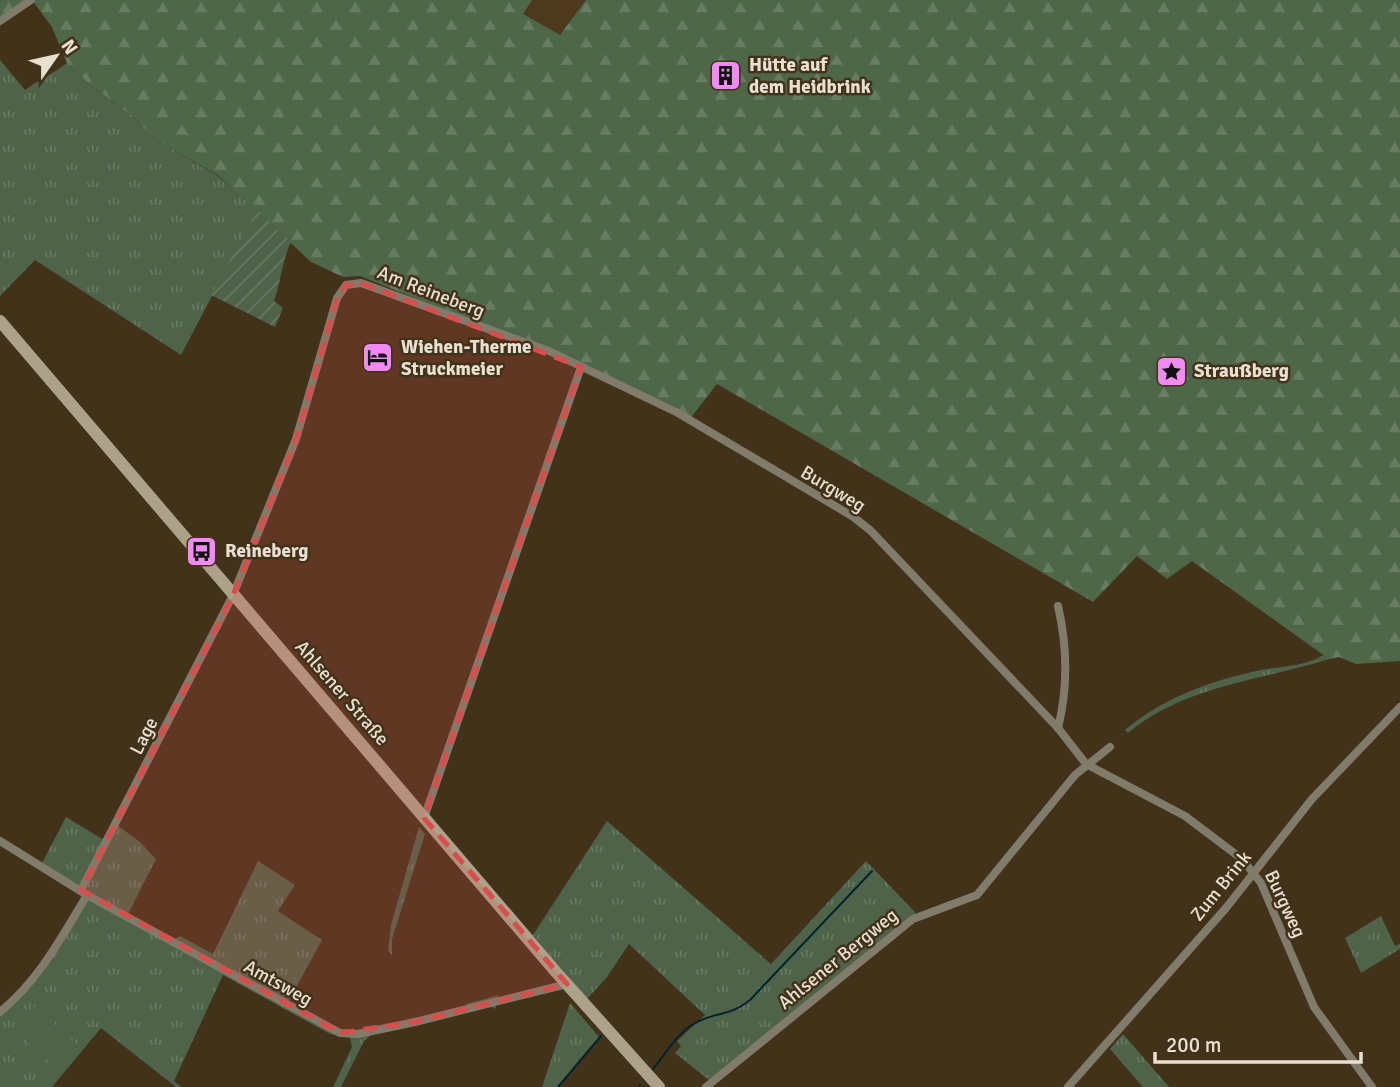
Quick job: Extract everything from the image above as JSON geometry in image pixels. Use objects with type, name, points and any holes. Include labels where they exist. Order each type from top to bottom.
[{"type":"main road","name":"Ahlsener Straße","points":[[0,321],[424,818],[659,1087]]},
{"type":"street","points":[[0,21],[31,0]]},
{"type":"street","name":"Am Reineberg","points":[[233,595],[296,439],[332,312],[346,285],[361,283],[550,351],[678,413],[690,422]]},
{"type":"street","points":[[424,818],[582,367]]},
{"type":"street","name":"Burgweg","points":[[690,422],[852,516],[870,530],[1058,728],[1086,764],[1185,816],[1242,859],[1254,872],[1314,1007],[1372,1087]]},
{"type":"street","name":"Lage","points":[[0,1012],[23,993],[41,972],[84,893],[233,595]]},
{"type":"street","points":[[1058,606],[1066,642],[1063,711],[1058,728]]},
{"type":"street","name":"Zum Brink","points":[[1068,1087],[1254,872],[1312,799],[1400,707]]},
{"type":"street","name":"Ahlsener Bergweg","points":[[710,1086],[913,919],[977,895],[1086,764],[1110,747]]},
{"type":"street","name":"Amtsweg","points":[[0,841],[84,893],[340,1033],[359,1034],[415,1022],[495,999],[567,984]]},
{"type":"highlighted area","points":[[361,283],[581,367],[424,818],[567,984],[415,1022],[340,1033],[81,890],[233,595],[296,439],[337,298],[346,285]]},
{"type":"shaded area","points":[[532,0],[586,0],[560,35],[522,14]]},
{"type":"green space","points":[[0,0],[28,0],[0,19]]},
{"type":"green space","points":[[32,0],[532,0],[523,14],[560,35],[586,0],[1400,0],[1400,661],[1356,664],[1339,657],[1329,659],[1192,561],[1167,579],[1137,556],[1093,602],[717,384],[689,420],[497,331],[360,276],[343,277],[311,262],[219,176],[153,138],[136,119],[88,83],[67,63],[52,27]]},
{"type":"green space","points":[[0,60],[25,90],[67,63],[88,83],[136,119],[153,138],[218,176],[257,210],[181,355],[35,260],[0,296]]},
{"type":"green space","points":[[257,210],[291,242],[274,301],[283,308],[275,327],[211,295]]},
{"type":"green space","points":[[1323,655],[1329,659],[1198,694],[1150,717],[1128,733],[1125,730],[1155,709],[1207,685],[1261,670],[1301,664]]},
{"type":"green space","points":[[66,817],[107,842],[117,825],[140,842],[156,859],[128,914],[174,940],[180,936],[213,954],[258,861],[295,885],[278,911],[322,940],[286,1006],[340,1034],[469,1007],[466,1004],[499,995],[495,1009],[490,1005],[371,1035],[364,1041],[341,1087],[333,1087],[352,1047],[350,1038],[330,1034],[223,975],[174,1081],[182,1087],[176,1087],[101,1028],[52,1087],[0,1087],[0,1010],[27,990],[89,893],[42,863]]},
{"type":"green space","points":[[607,821],[771,964],[866,861],[916,913],[709,1080],[675,1053],[681,1046],[677,1041],[705,1015],[629,944],[607,977],[587,999],[533,935]]},
{"type":"green space","points":[[419,827],[425,834],[392,939],[392,955],[388,951],[391,925]]},
{"type":"green space","points":[[1381,916],[1395,946],[1400,944],[1400,949],[1361,973],[1345,938]]},
{"type":"green space","points":[[570,1003],[599,1037],[557,1087],[542,1087]]},
{"type":"green space","points":[[34,1006],[80,1047],[59,1071],[13,1029]]},
{"type":"green space","points":[[1123,1034],[1169,1087],[1143,1087],[1110,1049]]},
{"type":"waterway","points":[[653,1069],[674,1042],[692,1025],[736,1009],[750,1000],[872,871]]},
{"type":"waterway","points":[[558,1087],[601,1036]]},
{"type":"place","name":"Hütte auf dem Heidbrink","points":[[726,76]]},
{"type":"place","name":"Wiehen-Therme Struckmeier","points":[[378,358]]},
{"type":"place","name":"Straußberg","points":[[1171,371]]},
{"type":"place","name":"Reineberg","points":[[202,551]]}]
